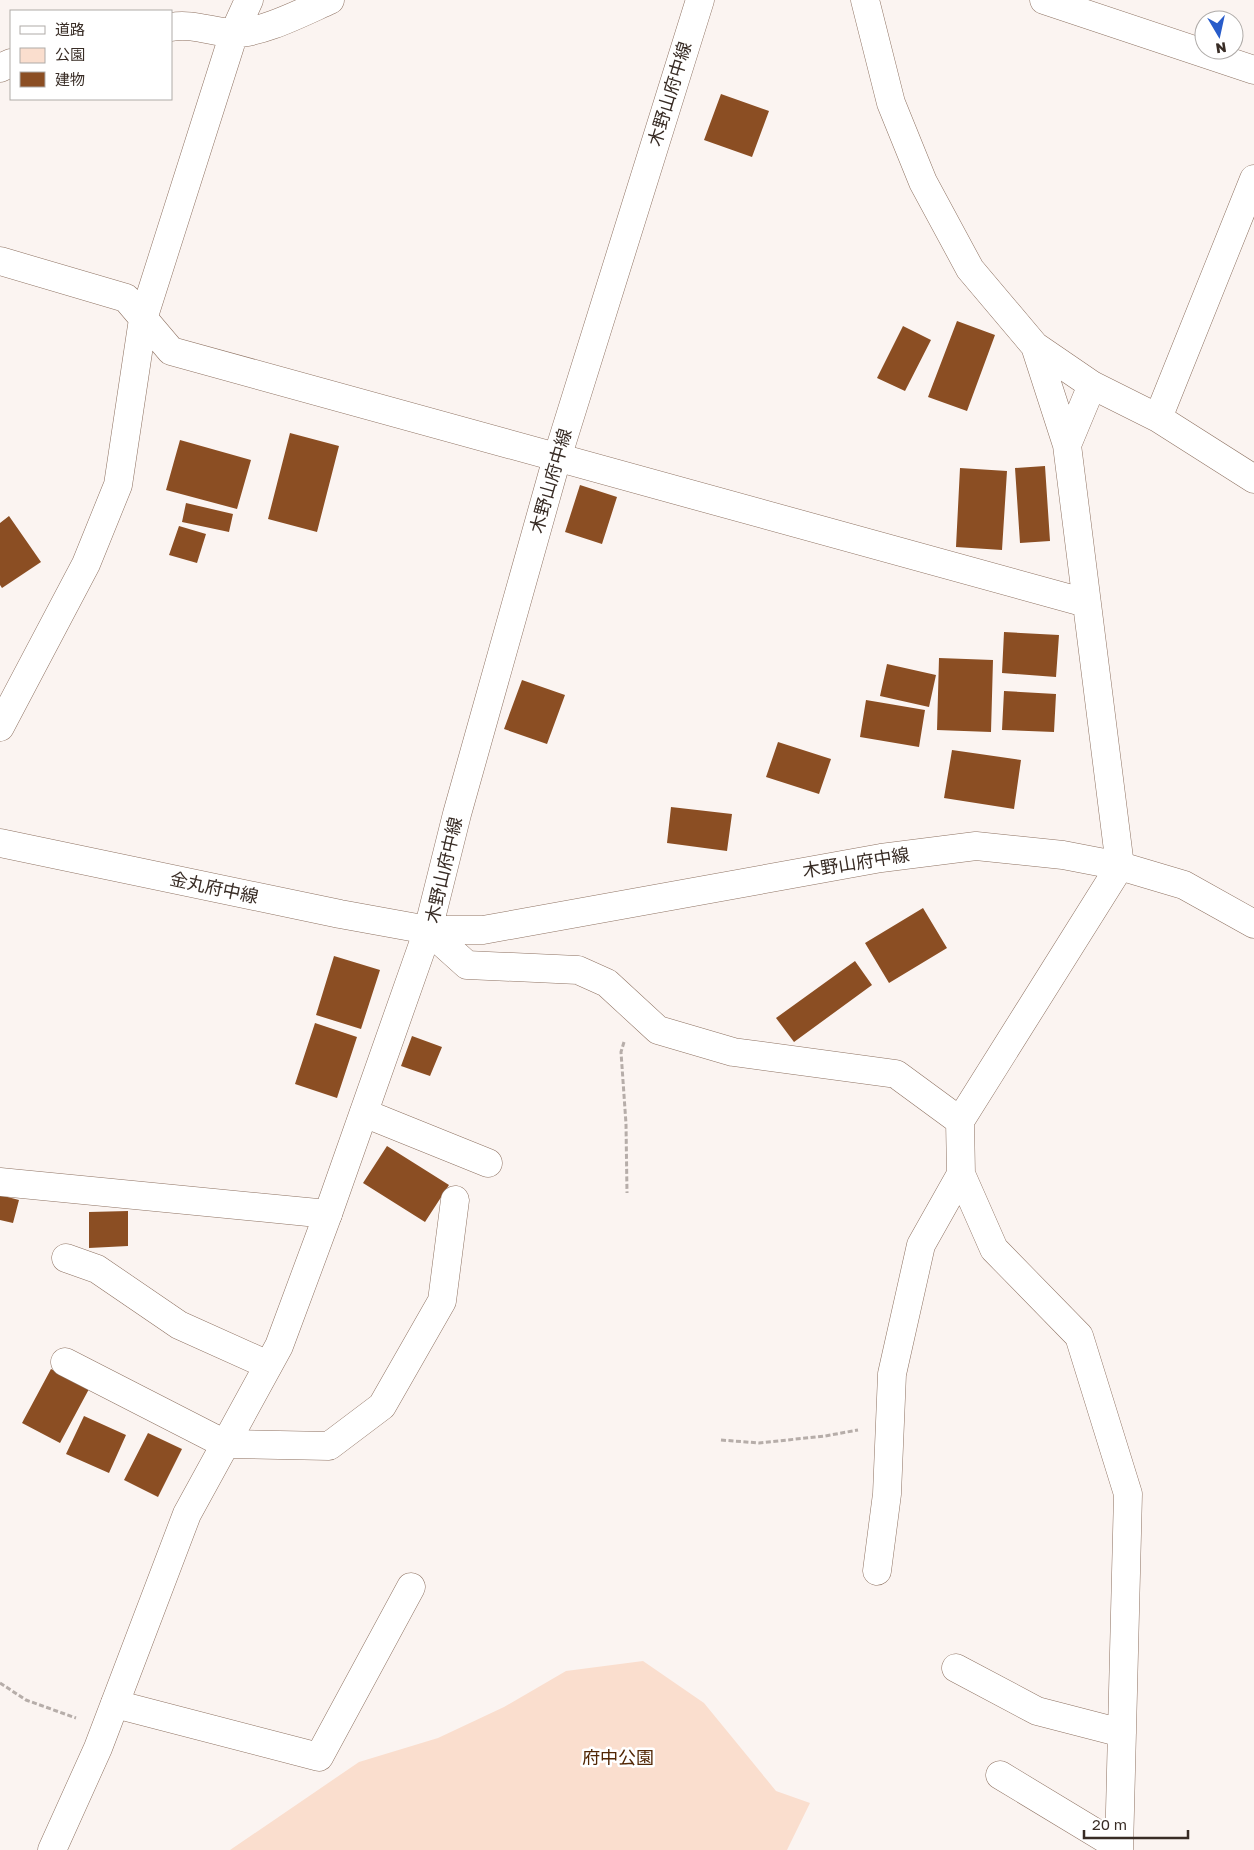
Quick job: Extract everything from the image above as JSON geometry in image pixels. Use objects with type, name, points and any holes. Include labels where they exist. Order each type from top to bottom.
[{"type":"street","points":[[0,727],[86,564],[118,485],[143,319],[234,33],[249,0]]},
{"type":"street","points":[[172,27],[182,25],[234,33],[268,27],[330,0]]},
{"type":"street","name":"木野山府中線","points":[[700,0],[557,458],[457,814],[428,930],[483,930],[881,858],[976,846],[1063,855],[1120,866],[1184,885],[1254,924]]},
{"type":"street","points":[[865,0],[891,103],[923,182],[970,269],[1034,346],[1092,385],[1158,418],[1254,479]]},
{"type":"street","points":[[1044,0],[1254,70]]},
{"type":"street","points":[[1158,418],[1254,180]]},
{"type":"street","points":[[0,261],[126,298],[171,351],[1086,603]]},
{"type":"street","points":[[1034,346],[1067,445],[1120,866],[960,1121],[961,1174],[994,1249],[1079,1336],[1128,1494],[1119,1848]]},
{"type":"street","points":[[1067,445],[1092,385]]},
{"type":"street","name":"金丸府中線","points":[[0,843],[340,914],[428,930]]},
{"type":"street","points":[[52,1850],[115,1704],[187,1514],[279,1346],[328,1214],[428,930],[467,965],[578,970],[607,983],[658,1030],[733,1052],[896,1074],[960,1121]]},
{"type":"street","points":[[364,1113],[488,1163]]},
{"type":"street","points":[[877,1571],[887,1494],[892,1374],[921,1245],[961,1174]]},
{"type":"street","points":[[0,1182],[328,1214]]},
{"type":"street","points":[[65,1362],[225,1444],[329,1446],[382,1406],[442,1301],[455,1200]]},
{"type":"street","points":[[66,1258],[97,1269],[179,1325],[268,1365]]},
{"type":"street","points":[[115,1704],[319,1756],[411,1587]]},
{"type":"street","points":[[956,1668],[1037,1711],[1122,1733]]},
{"type":"street","points":[[1000,1775],[1119,1848]]},
{"type":"path","points":[[627,1193],[626,1124],[621,1052],[634,1008]]},
{"type":"path","points":[[721,1440],[759,1443],[825,1436],[890,1425]]},
{"type":"path","points":[[0,1683],[26,1700],[105,1728]]},
{"type":"green space","name":"府中公園","points":[[643,1661],[704,1703],[776,1791],[810,1803],[787,1850],[230,1850],[359,1762],[438,1738],[504,1707],[566,1671]]},
{"type":"building","points":[[721,94],[769,111],[752,157],[704,140]]},
{"type":"building","points":[[957,321],[995,335],[967,411],[928,397]]},
{"type":"building","points":[[903,326],[931,340],[905,391],[877,378]]},
{"type":"building","points":[[290,433],[339,446],[317,532],[268,519]]},
{"type":"building","points":[[180,440],[251,460],[237,509],[166,490]]},
{"type":"building","points":[[1045,466],[1050,541],[1020,543],[1015,468]]},
{"type":"building","points":[[960,468],[1007,471],[1002,550],[956,547]]},
{"type":"building","points":[[580,485],[617,497],[602,544],[565,532]]},
{"type":"building","points":[[186,503],[233,514],[229,532],[182,522]]},
{"type":"building","points":[[9,516],[41,562],[2,588],[0,585],[0,523]]},
{"type":"building","points":[[179,526],[206,534],[197,563],[169,555]]},
{"type":"building","points":[[1004,632],[1059,635],[1056,677],[1002,673]]},
{"type":"building","points":[[939,658],[993,660],[991,732],[937,730]]},
{"type":"building","points":[[887,664],[936,675],[929,707],[880,696]]},
{"type":"building","points":[[522,680],[565,695],[547,744],[504,729]]},
{"type":"building","points":[[1004,691],[1056,694],[1054,732],[1002,730]]},
{"type":"building","points":[[866,700],[925,710],[919,747],[860,737]]},
{"type":"building","points":[[778,742],[831,759],[819,794],[766,777]]},
{"type":"building","points":[[952,750],[1021,760],[1014,809],[944,798]]},
{"type":"building","points":[[671,807],[732,814],[727,851],[667,843]]},
{"type":"building","points":[[923,908],[947,948],[889,983],[865,943]]},
{"type":"building","points":[[334,956],[380,970],[361,1029],[316,1015]]},
{"type":"building","points":[[855,961],[872,985],[794,1042],[776,1018]]},
{"type":"building","points":[[315,1023],[357,1037],[337,1098],[295,1084]]},
{"type":"building","points":[[412,1036],[442,1047],[430,1076],[401,1066]]},
{"type":"building","points":[[387,1146],[449,1185],[425,1222],[363,1183]]},
{"type":"building","points":[[0,1195],[19,1200],[13,1223],[0,1220]]},
{"type":"building","points":[[128,1211],[128,1246],[89,1248],[89,1212]]},
{"type":"building","points":[[51,1369],[89,1389],[60,1443],[22,1423]]},
{"type":"building","points":[[84,1416],[126,1435],[109,1473],[66,1454]]},
{"type":"building","points":[[148,1433],[182,1449],[158,1497],[124,1480]]}]
